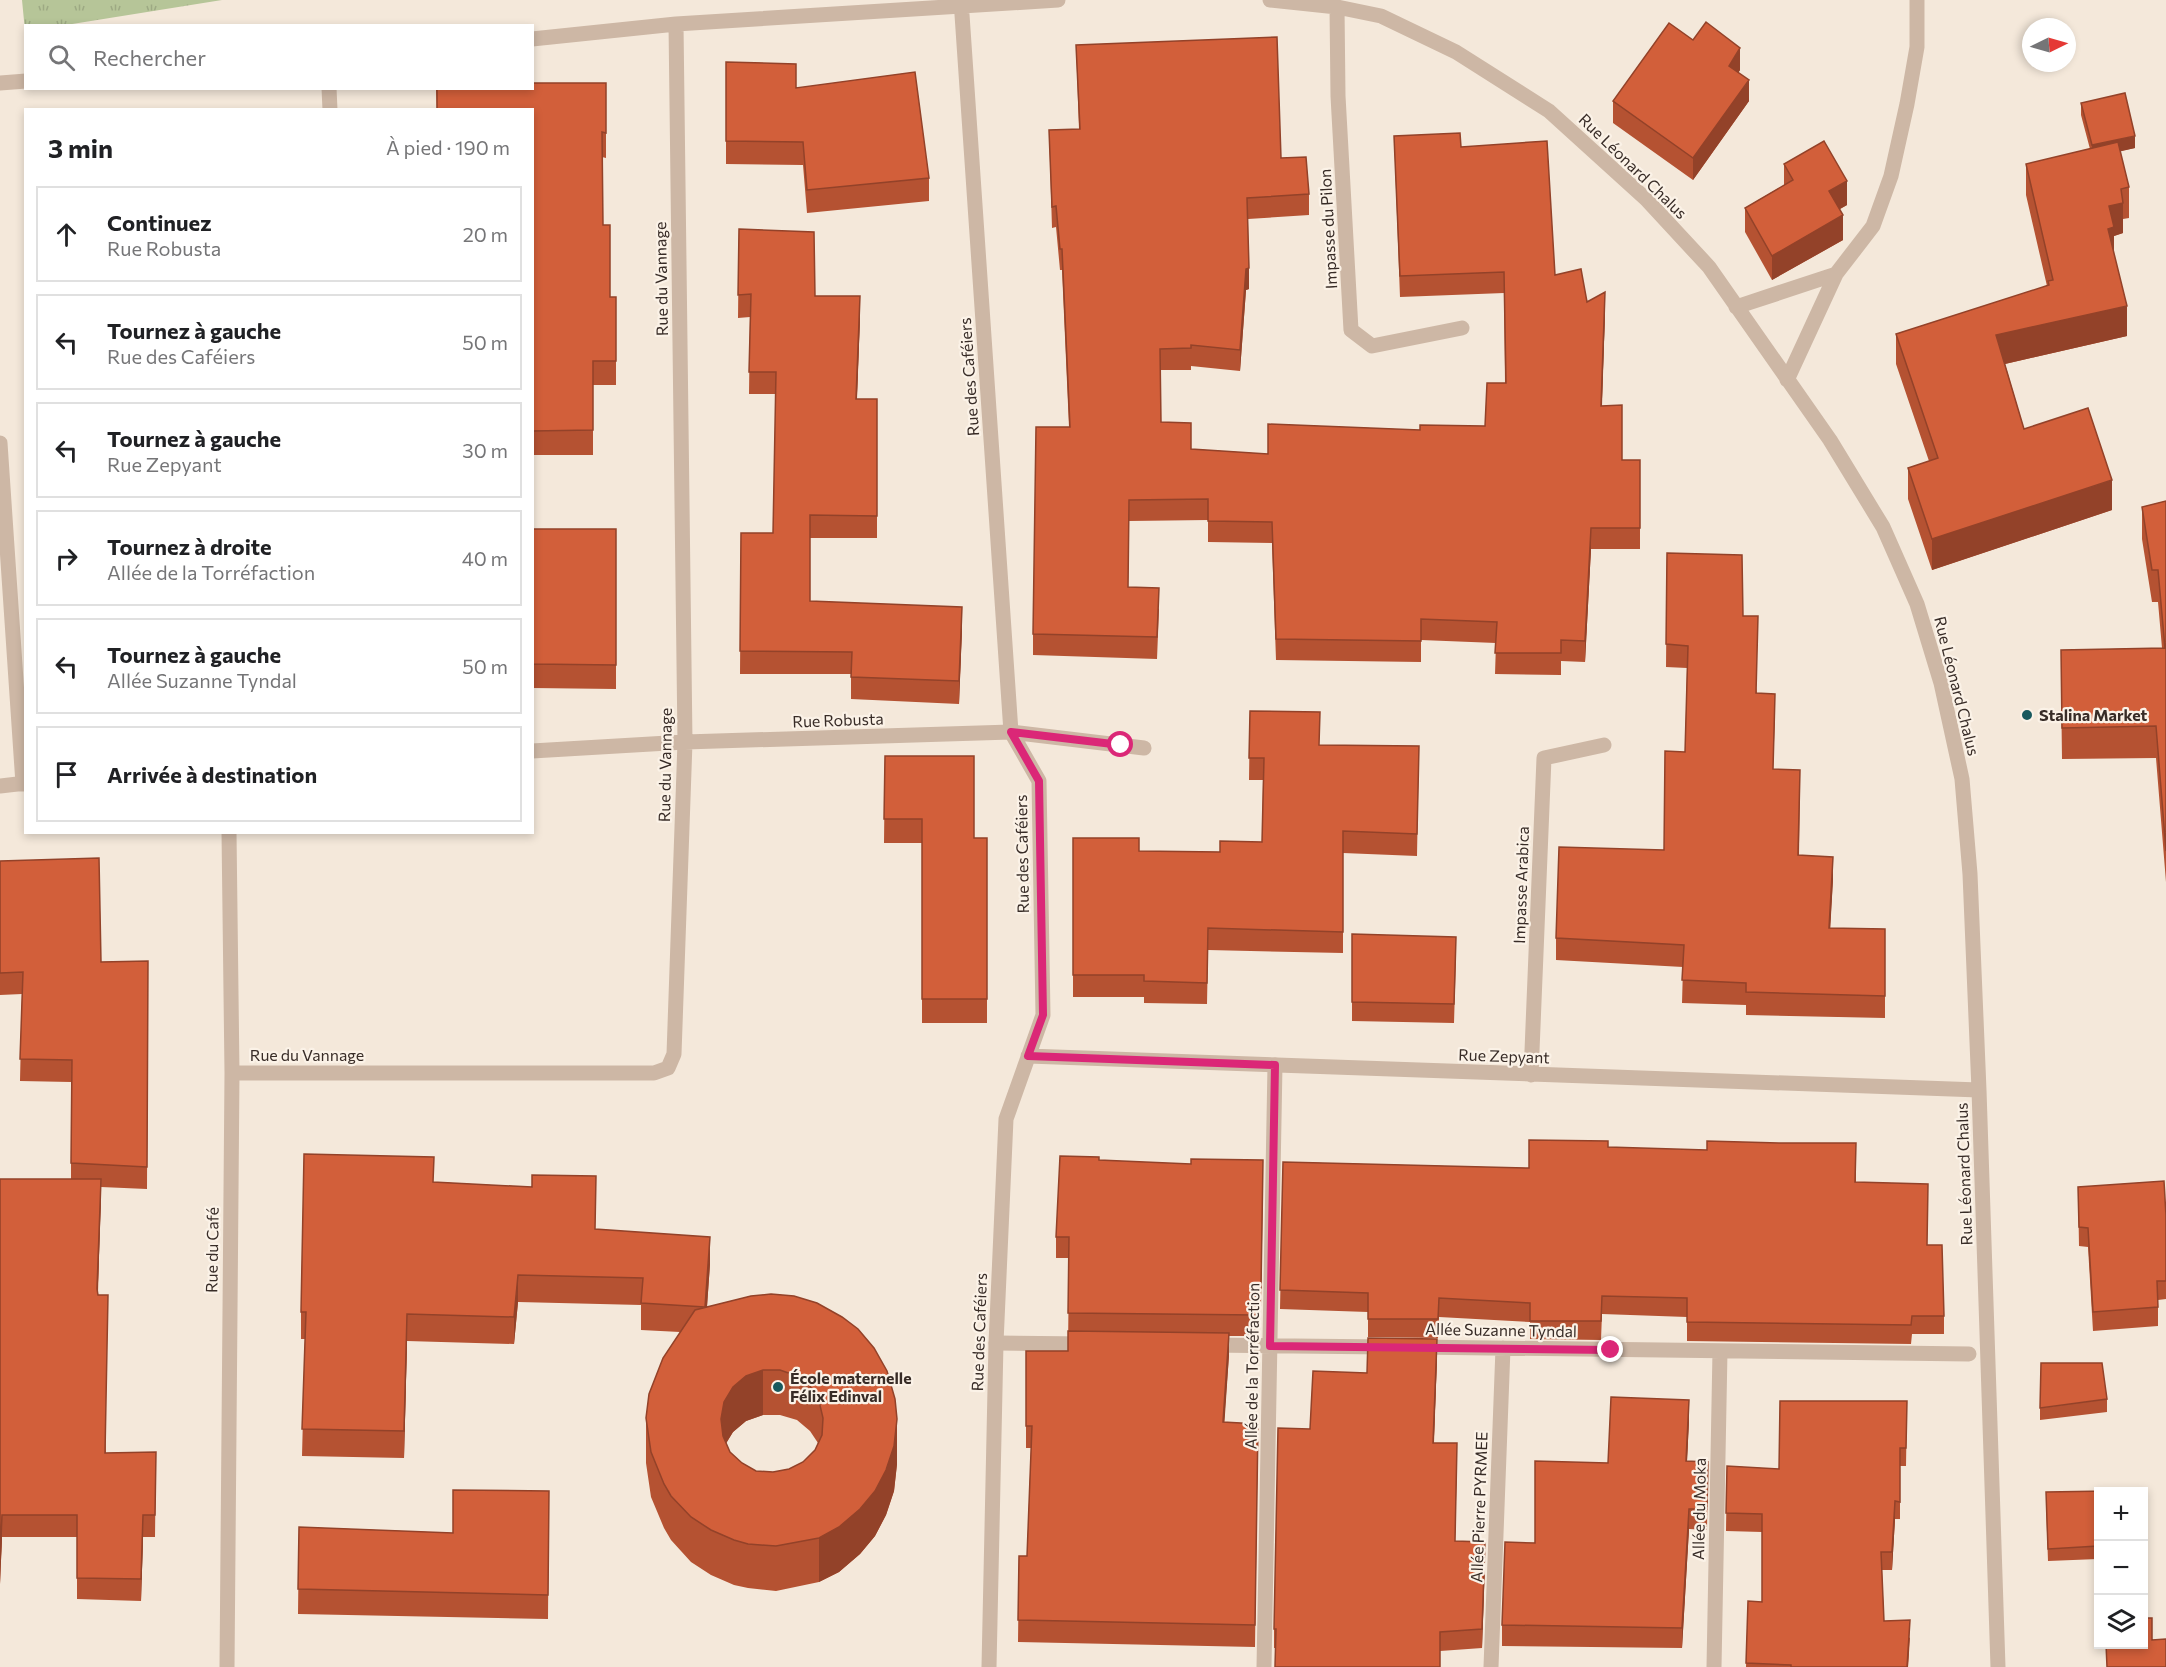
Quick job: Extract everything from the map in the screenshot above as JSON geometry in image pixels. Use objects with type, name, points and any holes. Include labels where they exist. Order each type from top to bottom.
[{"type":"street","points":[[534,39],[676,24],[962,3],[1058,0]]},
{"type":"street","name":"Rue Léonard Chalus","points":[[1270,0],[1337,7],[1381,16],[1456,52],[1549,111],[1646,199],[1709,267],[1830,440],[1883,527],[1917,604],[1941,683],[1962,778],[1970,874],[1998,1667]]},
{"type":"street","points":[[1787,380],[1836,274],[1872,226],[1891,176],[1917,47],[1917,0]]},
{"type":"street","name":"Rue des Caféiers","points":[[962,3],[1011,732],[1039,781],[1043,1015],[1006,1119],[996,1342],[989,1667]]},
{"type":"street","name":"Impasse du Pilon","points":[[1337,7],[1338,96],[1351,330],[1372,346],[1462,328]]},
{"type":"street","name":"Rue du Vannage","points":[[232,1073],[654,1073],[668,1068],[674,1054],[685,742],[676,24]]},
{"type":"street","points":[[0,83],[24,81]]},
{"type":"street","points":[[329,90],[330,108]]},
{"type":"street","points":[[1736,307],[1836,274]]},
{"type":"street","points":[[0,443],[24,784],[0,786]]},
{"type":"street","name":"Rue Robusta","points":[[534,751],[685,742],[1011,732],[1144,748]]},
{"type":"street","name":"Impasse Arabica","points":[[1531,1075],[1544,758],[1604,746]]},
{"type":"street","name":"Rue du Café","points":[[227,1667],[232,1073],[228,834]]},
{"type":"street","name":"Rue Zepyant","points":[[1028,1056],[1979,1090]]},
{"type":"street","name":"Allée de la Torréfaction","points":[[1264,1667],[1275,1065]]},
{"type":"street","points":[[996,1342],[1103,1344]]},
{"type":"street","name":"Allée Suzanne Tyndal","points":[[1199,1345],[1969,1354]]},
{"type":"street","name":"Allée Pierre PYRMEE","points":[[1491,1667],[1503,1348]]},
{"type":"street","name":"Allée du Moka","points":[[1714,1667],[1720,1351]]},
{"type":"green space","points":[[22,0],[222,0],[72,24],[24,24]]},
{"type":"building","points":[[1706,22],[1740,48],[1729,66],[1749,80],[1693,158],[1613,101],[1669,23],[1693,40]]},
{"type":"building","points":[[1277,37],[1281,158],[1306,157],[1309,194],[1247,198],[1249,268],[1246,269],[1240,350],[1191,345],[1191,348],[1160,349],[1161,422],[1191,423],[1191,449],[1268,454],[1268,424],[1420,430],[1420,425],[1485,426],[1487,383],[1506,383],[1504,272],[1400,276],[1394,136],[1460,133],[1461,147],[1547,141],[1555,275],[1581,269],[1587,302],[1605,292],[1601,406],[1622,405],[1622,460],[1640,460],[1640,528],[1591,528],[1585,641],[1561,640],[1561,653],[1495,653],[1497,622],[1421,619],[1421,641],[1276,639],[1272,522],[1208,521],[1208,499],[1129,500],[1128,587],[1159,588],[1157,637],[1033,634],[1036,427],[1070,427],[1062,249],[1060,249],[1056,206],[1052,207],[1049,130],[1080,129],[1076,45]]},
{"type":"building","points":[[726,62],[796,64],[796,88],[915,72],[929,178],[807,190],[803,142],[726,141]]},
{"type":"building","points":[[534,83],[606,83],[606,133],[602,132],[603,225],[610,225],[610,297],[616,297],[616,361],[593,361],[593,430],[534,431],[534,108],[437,108],[437,90],[534,90]]},
{"type":"building","points":[[2125,93],[2135,136],[2092,145],[2081,103]]},
{"type":"building","points":[[1824,141],[1847,181],[1829,191],[1843,215],[1772,256],[1745,208],[1793,180],[1784,164]]},
{"type":"building","points":[[2118,142],[2129,187],[2121,189],[2123,203],[2109,206],[2114,227],[2108,229],[2127,306],[1996,335],[2024,429],[2088,408],[2112,480],[1932,539],[1908,468],[1938,458],[1896,334],[2049,285],[2048,281],[2053,280],[2026,164]]},
{"type":"building","points":[[739,229],[814,232],[815,296],[860,296],[856,399],[877,399],[877,516],[810,515],[810,601],[962,607],[959,681],[851,677],[852,652],[740,651],[741,533],[773,533],[776,372],[749,372],[751,294],[738,295]]},
{"type":"building","points":[[2166,501],[2166,851],[2156,726],[2062,728],[2061,650],[2165,648],[2158,570],[2152,570],[2142,507]]},
{"type":"building","points":[[534,529],[616,529],[616,665],[534,664]]},
{"type":"building","points":[[1667,553],[1742,555],[1743,616],[1758,616],[1756,693],[1775,694],[1773,769],[1800,770],[1798,855],[1833,857],[1829,928],[1885,929],[1885,996],[1746,992],[1746,983],[1682,980],[1684,945],[1556,938],[1559,847],[1664,850],[1665,751],[1685,752],[1688,646],[1666,644]]},
{"type":"building","points":[[1250,711],[1320,712],[1319,745],[1419,746],[1417,834],[1343,831],[1343,932],[1208,928],[1207,983],[1144,981],[1144,975],[1073,975],[1073,838],[1139,838],[1139,851],[1220,852],[1220,841],[1262,842],[1264,758],[1249,758]]},
{"type":"building","points":[[885,756],[974,756],[974,838],[987,838],[987,999],[922,999],[922,819],[884,819]]},
{"type":"building","points":[[99,858],[101,962],[148,961],[147,1167],[71,1163],[72,1060],[20,1059],[23,972],[0,973],[0,861]]},
{"type":"building","points":[[1352,934],[1456,937],[1454,1004],[1352,1002]]},
{"type":"building","points":[[1529,1140],[1608,1141],[1608,1147],[1707,1150],[1707,1141],[1856,1143],[1855,1182],[1928,1184],[1927,1245],[1942,1245],[1944,1316],[1912,1316],[1911,1325],[1687,1322],[1687,1298],[1602,1296],[1601,1321],[1530,1321],[1530,1303],[1439,1298],[1438,1319],[1368,1319],[1368,1293],[1280,1290],[1283,1162],[1529,1168]]},
{"type":"building","points":[[304,1154],[434,1157],[433,1182],[532,1187],[532,1175],[596,1176],[595,1229],[710,1237],[705,1307],[641,1303],[643,1278],[518,1275],[514,1317],[407,1314],[404,1431],[302,1429],[306,1312],[301,1312]]},
{"type":"building","points":[[1060,1156],[1191,1164],[1191,1159],[1263,1160],[1261,1288],[1256,1287],[1256,1315],[1068,1313],[1069,1237],[1056,1237]]},
{"type":"building","points":[[0,1179],[101,1179],[97,1289],[98,1295],[108,1295],[105,1453],[156,1452],[155,1515],[143,1515],[141,1579],[77,1578],[77,1515],[2,1515],[0,1562]]},
{"type":"building","points":[[2164,1181],[2166,1281],[2157,1281],[2158,1307],[2093,1312],[2088,1228],[2079,1227],[2078,1187]]},
{"type":"building","points":[[771,1294],[794,1296],[817,1303],[842,1317],[858,1329],[874,1348],[887,1371],[895,1399],[897,1419],[894,1446],[886,1470],[875,1491],[860,1509],[839,1527],[819,1538],[776,1546],[748,1544],[711,1530],[691,1517],[671,1496],[651,1452],[646,1418],[649,1394],[663,1358],[695,1310],[751,1296]],"holes":[[[763,1370],[780,1370],[797,1376],[810,1386],[819,1401],[823,1418],[822,1435],[815,1450],[803,1462],[789,1469],[773,1472],[756,1471],[742,1463],[730,1452],[723,1436],[721,1419],[724,1402],[733,1387],[746,1376]]]},
{"type":"building","points":[[1068,1331],[1229,1333],[1223,1422],[1258,1424],[1255,1625],[1018,1620],[1019,1556],[1027,1556],[1032,1426],[1026,1426],[1026,1351],[1068,1351]]},
{"type":"building","points":[[1368,1338],[1437,1339],[1433,1443],[1457,1443],[1455,1541],[1485,1542],[1482,1629],[1440,1632],[1440,1667],[1275,1667],[1278,1428],[1310,1429],[1313,1371],[1367,1373]]},
{"type":"building","points":[[2041,1363],[2102,1363],[2107,1399],[2040,1408]]},
{"type":"building","points":[[1611,1397],[1689,1400],[1686,1461],[1708,1462],[1707,1509],[1689,1509],[1682,1628],[1502,1625],[1505,1542],[1535,1543],[1535,1461],[1608,1463]]},
{"type":"building","points":[[1780,1401],[1907,1401],[1906,1448],[1900,1448],[1900,1502],[1895,1501],[1892,1552],[1881,1552],[1884,1621],[1910,1620],[1907,1667],[1791,1667],[1791,1665],[1746,1663],[1748,1601],[1762,1602],[1762,1514],[1726,1513],[1727,1466],[1779,1469]]},
{"type":"building","points":[[453,1490],[549,1491],[548,1595],[298,1589],[299,1527],[453,1533]]},
{"type":"building","points":[[2094,1491],[2094,1546],[2048,1549],[2046,1492]]},
{"type":"building","points":[[2148,1618],[2152,1618],[2152,1640],[2166,1639],[2166,1667],[2107,1667],[2106,1649],[2148,1649]]},
{"type":"place","name":"Stalina Market","points":[[2027,715]]},
{"type":"place","name":"École maternelle Félix Edinval","points":[[778,1387]]},
{"type":"route","points":[[1121,745],[1011,732],[1039,781],[1043,1015],[1028,1056],[1275,1065],[1270,1346],[1611,1350]]}]
